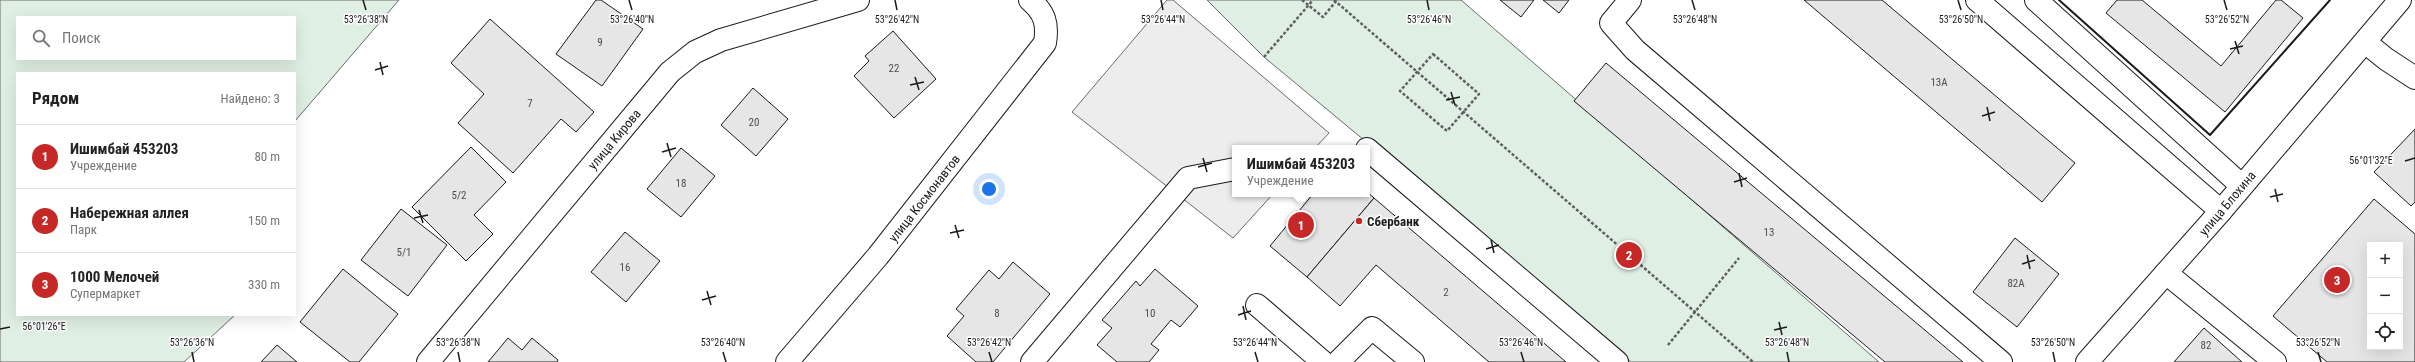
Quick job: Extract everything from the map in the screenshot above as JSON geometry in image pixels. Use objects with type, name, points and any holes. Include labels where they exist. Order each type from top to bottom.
[{"type":"street","name":"улица Кирова","points":[[428,362],[670,72],[695,52],[721,40],[858,0]]},
{"type":"street","name":"улица Космонавтов","points":[[787,362],[878,256],[1045,43],[1047,26],[1041,10],[1030,0]]},
{"type":"street","points":[[1630,0],[1610,23],[1635,50],[2001,362]]},
{"type":"street","points":[[1977,0],[2221,211]]},
{"type":"street","points":[[2036,0],[2241,186]]},
{"type":"street","name":"улица Блохина","points":[[2087,362],[2221,211],[2400,0]]},
{"type":"street","points":[[2365,42],[2386,59],[2415,78]]},
{"type":"street","points":[[1370,152],[1617,362]]},
{"type":"street","points":[[1032,362],[1188,178],[1232,170]]},
{"type":"street","points":[[2166,273],[2275,362]]},
{"type":"street","points":[[1257,305],[1323,362]]},
{"type":"street","points":[[1338,362],[1372,328],[1413,362]]},
{"type":"path","points":[[1302,0],[1323,17],[1336,1],[1753,362]]},
{"type":"path","points":[[1264,57],[1313,0]]},
{"type":"path","points":[[1433,54],[1479,94],[1447,131],[1400,91],[1417,72],[1433,54]]},
{"type":"path","points":[[1668,345],[1739,258]]},
{"type":"green space","points":[[0,0],[399,0],[296,120],[296,72],[16,72],[16,316],[234,316],[184,362],[0,362]]},
{"type":"green space","points":[[1207,0],[1461,0],[1879,362],[1631,362],[1264,57]]},
{"type":"shaded area","points":[[1167,0],[1173,0],[1329,133],[1318,145],[1232,145],[1232,197],[1270,197],[1233,238],[1072,112]]},
{"type":"building","points":[[596,0],[601,0],[643,29],[602,86],[556,54]]},
{"type":"building","points":[[1500,0],[1534,0],[1521,17]]},
{"type":"building","points":[[1543,0],[1569,0],[1559,13]]},
{"type":"building","points":[[1804,0],[1882,0],[2075,163],[2042,202]]},
{"type":"building","points":[[2117,0],[2142,0],[2221,66],[2276,0],[2281,0],[2303,18],[2225,112],[2106,13]]},
{"type":"building","points":[[490,19],[594,112],[576,132],[561,119],[513,173],[458,123],[484,94],[451,63]]},
{"type":"building","points":[[893,31],[936,79],[894,118],[854,76],[869,61],[865,56]]},
{"type":"building","points":[[1606,63],[1963,362],[1885,362],[1574,101]]},
{"type":"building","points":[[753,88],[788,119],[756,156],[721,125]]},
{"type":"building","points":[[2415,129],[2415,202],[2411,206],[2374,172]]},
{"type":"building","points":[[471,147],[506,182],[474,215],[493,234],[466,261],[412,207]]},
{"type":"building","points":[[681,148],[715,176],[681,217],[647,189]]},
{"type":"building","points":[[1370,195],[1374,198],[1307,277],[1270,246],[1311,197],[1370,197]]},
{"type":"building","points":[[1374,198],[1566,362],[1489,362],[1376,265],[1340,306],[1307,277]]},
{"type":"building","points":[[2374,199],[2415,234],[2415,362],[2327,362],[2273,316]]},
{"type":"building","points":[[401,209],[447,245],[408,296],[361,260]]},
{"type":"building","points":[[625,232],[660,261],[626,302],[591,272]]},
{"type":"building","points":[[2015,238],[2059,274],[2017,327],[1973,292]]},
{"type":"building","points":[[1013,262],[1050,294],[993,362],[976,362],[947,336],[964,316],[956,309],[989,270],[999,279]]},
{"type":"building","points":[[343,269],[398,314],[359,362],[350,362],[300,322]]},
{"type":"building","points":[[1155,269],[1198,306],[1180,327],[1171,320],[1151,344],[1159,350],[1149,362],[1117,362],[1097,345],[1112,328],[1102,320],[1136,281],[1140,286]]},
{"type":"building","points":[[2204,328],[2242,362],[2174,362]]},
{"type":"building","points":[[508,338],[522,350],[532,338],[558,360],[557,362],[488,362]]},
{"type":"building","points":[[277,345],[297,362],[261,362]]},
{"type":"wall","points":[[2059,0],[2210,135],[2330,0]]},
{"type":"place","name":"Сбербанк","points":[[1359,221]]},
{"type":"place","name":"Ишимбай 453203","points":[[1301,225]]},
{"type":"place","name":"Набережная аллея","points":[[1629,255]]},
{"type":"place","name":"1000 Мелочей","points":[[2337,280]]}]
